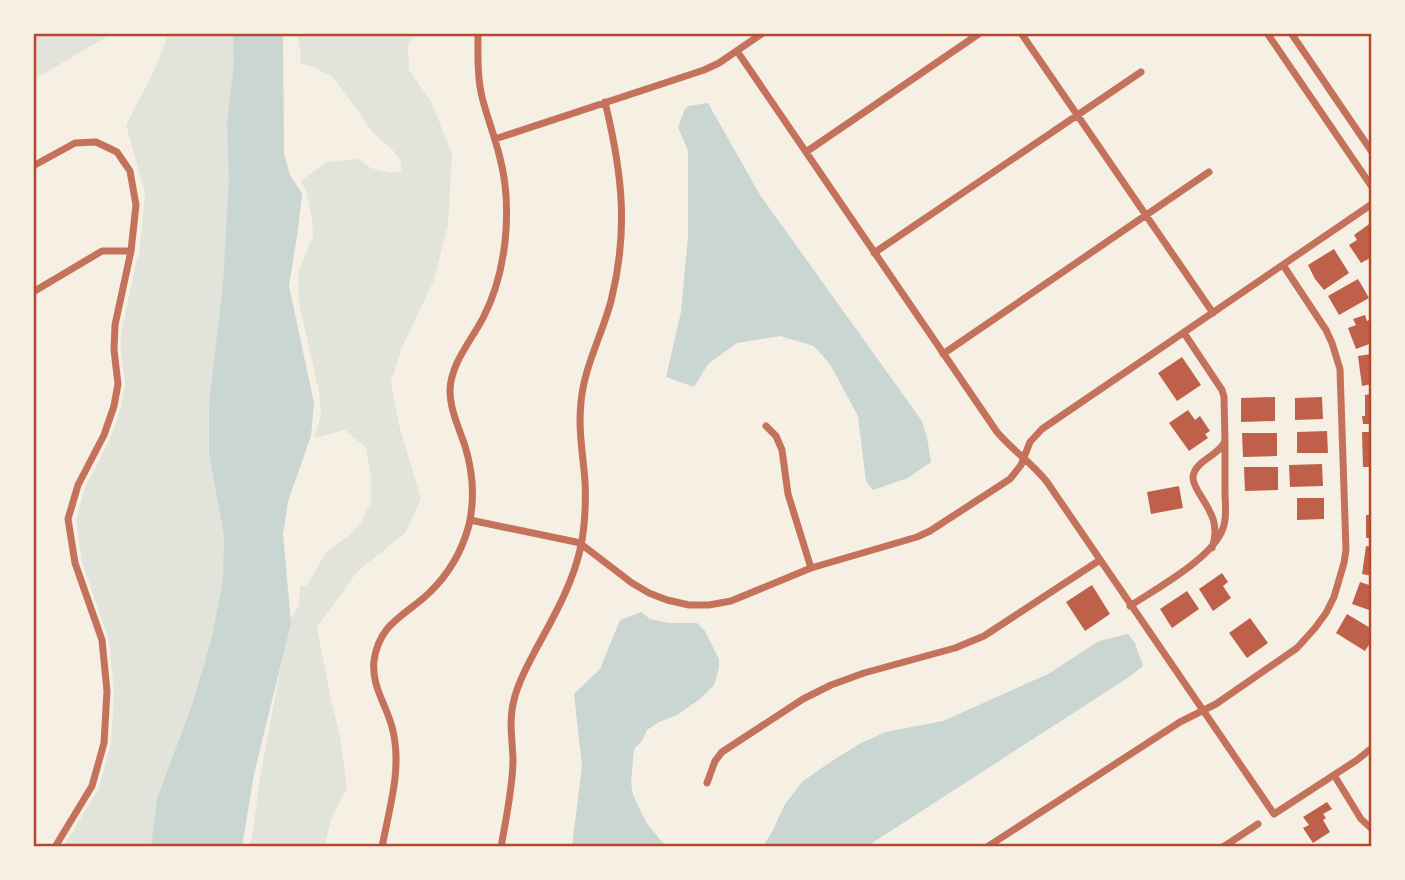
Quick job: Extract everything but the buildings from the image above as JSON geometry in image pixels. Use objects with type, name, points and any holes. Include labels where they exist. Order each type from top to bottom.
[{"type":"street","points":[[382,847],[397,761],[393,732],[376,687],[374,660],[385,631],[395,619],[429,593],[451,568],[462,547],[470,520],[473,494],[465,449],[453,412],[450,387],[457,363],[488,307],[502,260],[507,206],[504,174],[481,95],[478,33]]},
{"type":"street","points":[[495,139],[704,70],[763,33]]},
{"type":"street","points":[[806,152],[980,33]]},
{"type":"street","points":[[1021,33],[1213,313]]},
{"type":"street","points":[[1267,33],[1372,187]]},
{"type":"street","points":[[1291,33],[1372,152]]},
{"type":"street","points":[[737,51],[997,432],[1047,482],[1274,814],[1372,748]]},
{"type":"street","points":[[874,253],[1141,72]]},
{"type":"street","points":[[501,847],[511,790],[513,701],[556,612],[582,544],[585,483],[579,428],[581,401],[588,367],[611,301],[619,261],[622,219],[618,160],[606,102]]},
{"type":"street","points":[[33,166],[75,143],[96,142],[117,152],[130,171],[136,205],[131,251],[115,325],[114,350],[118,384],[114,406],[104,435],[78,485],[68,519],[75,563],[102,640],[107,691],[104,743],[92,786],[55,847]]},
{"type":"street","points":[[943,354],[1209,172]]},
{"type":"street","points":[[470,520],[582,544],[641,589],[667,600],[689,605],[731,601],[811,568],[917,537],[1002,486],[1017,470],[1030,442],[1042,429],[1372,204]]},
{"type":"street","points":[[33,292],[102,251],[131,251]]},
{"type":"street","points":[[987,847],[1180,722],[1216,704],[1288,655],[1305,640],[1326,613],[1334,597],[1344,563],[1346,539],[1340,369],[1326,330],[1283,265]]},
{"type":"street","points":[[1130,606],[1198,561],[1212,548],[1222,532],[1226,516],[1224,397],[1184,333]]},
{"type":"street","points":[[766,426],[776,436],[782,450],[788,494],[811,568]]},
{"type":"street","points":[[1212,548],[1215,521],[1193,478],[1196,469],[1219,451],[1225,441]]},
{"type":"street","points":[[707,783],[715,761],[722,752],[803,699],[845,679],[972,642],[1100,560]]},
{"type":"street","points":[[1334,775],[1361,819],[1372,829]]},
{"type":"street","points":[[1223,847],[1258,824]]},
{"type":"shaded area","points":[[33,33],[113,33],[33,80]]},
{"type":"shaded area","points":[[169,33],[236,33],[233,564],[155,847],[63,847],[98,790],[111,744],[114,693],[109,640],[82,562],[76,520],[85,488],[110,439],[121,408],[125,384],[121,334],[139,257],[145,193],[126,125],[153,73]]},
{"type":"shaded area","points":[[233,33],[283,33],[284,153],[290,175],[302,194],[289,286],[314,403],[311,436],[288,501],[283,534],[291,623],[254,774],[242,847],[151,847],[157,799],[193,702],[212,637],[223,580],[224,535],[209,454],[209,404],[223,285],[229,178],[227,122],[234,65]]},
{"type":"shaded area","points":[[297,33],[417,33],[408,44],[409,70],[432,103],[452,155],[448,225],[434,280],[402,347],[391,382],[399,425],[421,499],[405,533],[357,572],[317,627],[340,735],[347,788],[332,817],[324,847],[248,847],[252,838],[260,777],[282,660],[282,632],[299,606],[300,586],[307,585],[327,551],[350,535],[360,524],[371,502],[371,475],[366,448],[345,430],[314,438],[321,415],[319,392],[299,302],[298,274],[313,236],[306,190],[301,181],[326,162],[358,159],[371,168],[390,173],[401,172],[401,161],[392,149],[375,135],[332,76],[300,63]]},
{"type":"shaded area","points":[[708,103],[760,195],[922,421],[931,462],[908,478],[873,490],[866,481],[858,416],[830,364],[814,346],[780,336],[737,343],[708,364],[694,387],[666,377],[681,312],[688,236],[688,151],[678,127],[685,109]]},
{"type":"shaded area","points":[[641,612],[650,619],[669,623],[697,623],[705,631],[719,659],[719,668],[714,685],[700,699],[677,715],[647,730],[634,749],[631,782],[633,795],[646,822],[666,847],[572,847],[582,766],[574,694],[600,669],[620,620]]},
{"type":"shaded area","points":[[1128,634],[1135,643],[1143,666],[866,847],[763,847],[785,804],[803,781],[861,743],[886,732],[943,721],[1048,674],[1099,641]]}]
